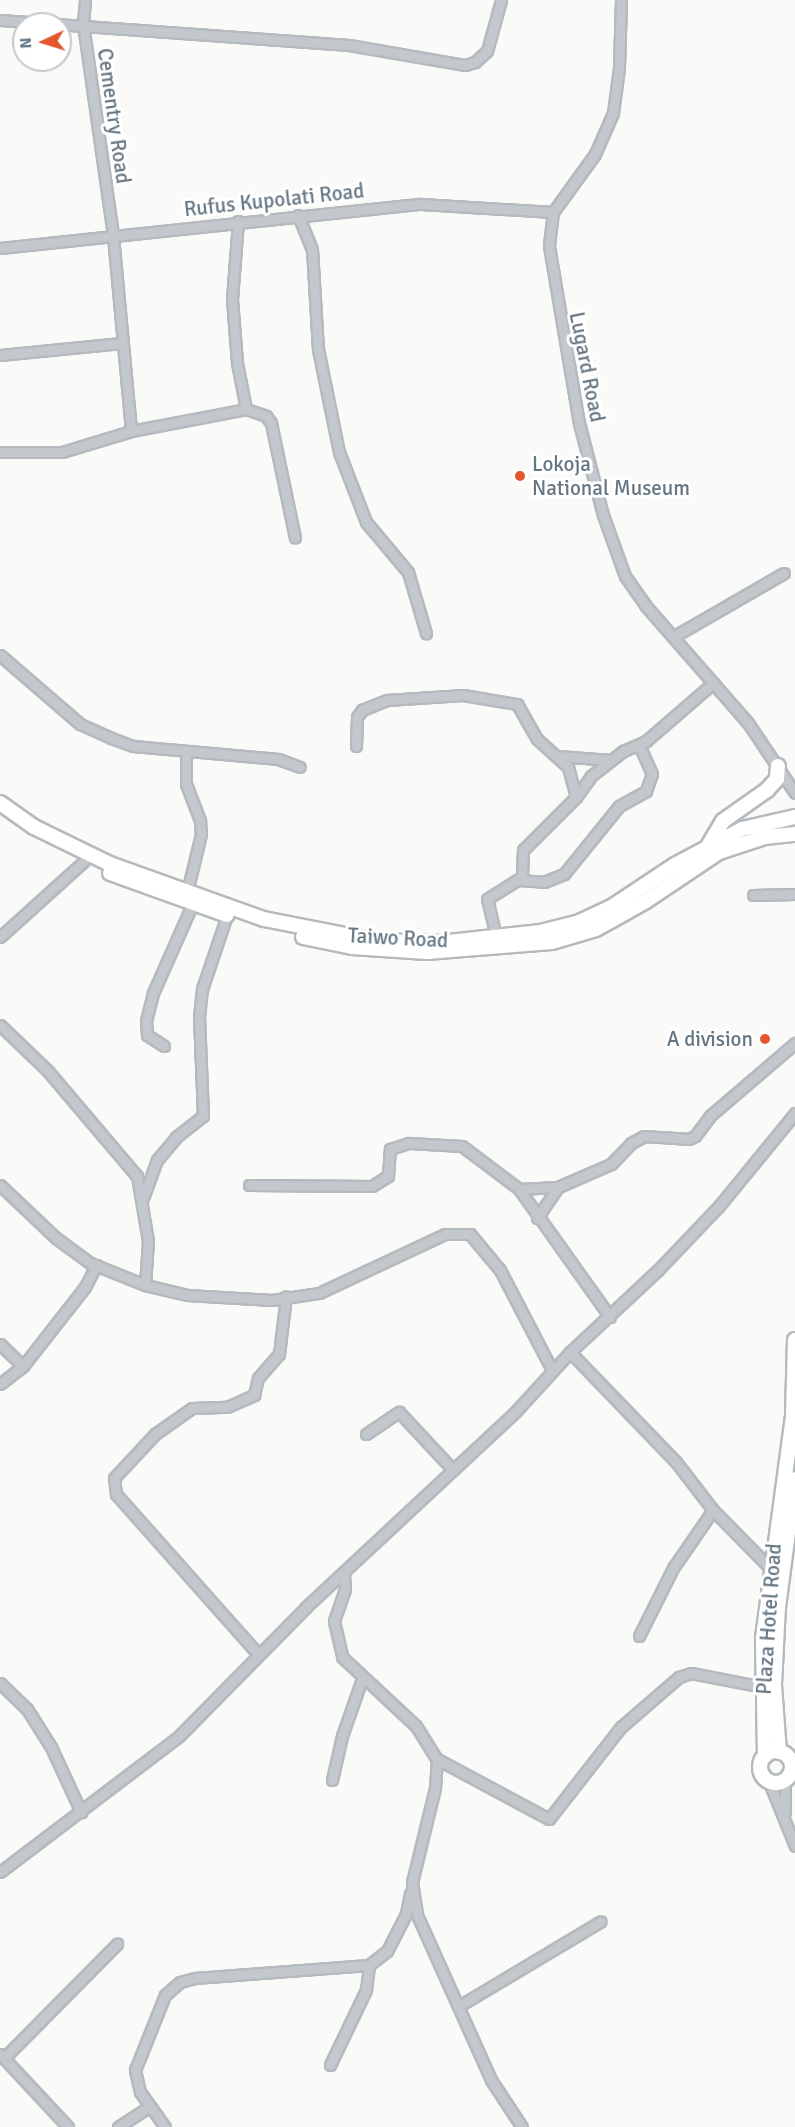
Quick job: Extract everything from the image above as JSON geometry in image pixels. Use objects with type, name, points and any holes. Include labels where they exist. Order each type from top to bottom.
[{"type":"main road","points":[[708,846],[723,821],[767,790],[777,779],[780,767]]},
{"type":"main road","name":"Taiwo Road","points":[[0,802],[34,827],[72,847],[226,915],[362,948],[427,952],[552,942],[596,929],[646,901],[719,852],[765,837],[795,834]]},
{"type":"main road","name":"Taiwo Road","points":[[0,813],[84,861],[189,898],[264,919],[375,941],[439,943],[496,937],[577,923],[613,906],[708,846],[742,829],[795,817]]},
{"type":"main road","name":"Plaza Hotel Road","points":[[765,1756],[763,1687],[771,1569],[793,1416],[795,1340]]},
{"type":"main road","name":"Plaza Hotel Road","points":[[788,1756],[774,1685],[778,1607],[795,1479]]},
{"type":"main road","points":[[765,1756],[788,1756],[792,1769],[789,1779],[769,1782],[760,1770],[765,1756]]},
{"type":"street","name":"Cementry Road","points":[[85,0],[83,24],[113,236],[131,431]]},
{"type":"street","points":[[0,20],[83,24],[349,45],[465,65],[475,62],[487,51],[501,0]]},
{"type":"street","points":[[553,212],[595,154],[613,113],[619,68],[621,0]]},
{"type":"street","name":"Rufus Kupolati Road","points":[[0,248],[238,220],[421,204],[553,212]]},
{"type":"street","name":"Lugard Road","points":[[553,212],[551,274],[579,423],[603,515],[625,576],[672,637],[712,682],[780,767]]},
{"type":"street","points":[[298,215],[312,249],[318,349],[339,452],[366,522],[408,572],[426,633]]},
{"type":"street","points":[[238,220],[232,299],[246,409]]},
{"type":"street","points":[[0,355],[122,343]]},
{"type":"street","points":[[0,452],[62,452],[131,431],[246,409],[266,416],[271,423],[295,538]]},
{"type":"street","points":[[672,637],[784,573]]},
{"type":"street","points":[[0,655],[36,690],[80,724],[133,746],[278,759],[300,767]]},
{"type":"street","points":[[496,937],[487,899],[522,877],[523,850],[576,797],[591,776],[611,760],[639,745],[712,682]]},
{"type":"street","points":[[356,746],[357,717],[362,710],[417,695],[463,695],[522,706],[537,739],[568,767],[576,797]]},
{"type":"street","points":[[518,880],[544,882],[564,874],[619,806],[646,791],[652,774],[639,745]]},
{"type":"street","points":[[164,1046],[147,1035],[146,1021],[189,898],[201,834],[200,821],[186,784],[186,751]]},
{"type":"street","points":[[557,756],[611,760]]},
{"type":"street","points":[[780,767],[795,780]]},
{"type":"street","points":[[780,767],[795,793]]},
{"type":"street","points":[[0,937],[84,861]]},
{"type":"street","points":[[753,896],[795,894]]},
{"type":"street","points":[[143,1198],[157,1160],[176,1137],[203,1116],[199,1017],[202,989],[226,915]]},
{"type":"street","points":[[0,1025],[47,1070],[130,1164],[143,1198],[148,1264],[145,1285]]},
{"type":"street","points":[[519,1189],[558,1187],[611,1164],[632,1143],[644,1137],[688,1139],[695,1136],[711,1115],[795,1043]]},
{"type":"street","points":[[0,1872],[178,1736],[258,1654],[516,1411],[570,1352],[610,1317],[719,1206],[795,1113]]},
{"type":"street","points":[[249,1185],[372,1186],[388,1176],[390,1149],[409,1143],[462,1146],[519,1189],[537,1218],[610,1317]]},
{"type":"street","points":[[0,1185],[56,1238],[96,1265],[145,1285],[186,1295],[272,1300],[286,1296],[319,1293],[445,1234],[470,1234],[500,1270],[552,1370]]},
{"type":"street","points":[[537,1218],[558,1187]]},
{"type":"street","points":[[0,1384],[22,1366],[85,1287],[96,1265]]},
{"type":"street","points":[[258,1654],[116,1494],[114,1478],[155,1434],[192,1408],[227,1407],[254,1395],[258,1378],[279,1354],[286,1296]]},
{"type":"street","points":[[0,1344],[22,1366]]},
{"type":"street","points":[[570,1352],[676,1462],[712,1510],[771,1569]]},
{"type":"street","points":[[366,1434],[394,1412],[399,1412],[453,1470]]},
{"type":"street","points":[[639,1636],[674,1568],[712,1510]]},
{"type":"street","points":[[344,1574],[345,1589],[334,1621],[336,1642],[342,1657],[362,1679],[416,1726],[437,1759],[549,1819],[621,1727],[679,1677],[690,1673],[763,1687]]},
{"type":"street","points":[[332,1780],[342,1736],[362,1679]]},
{"type":"street","points":[[0,1683],[27,1709],[51,1747],[81,1812]]},
{"type":"street","points":[[165,2127],[135,2082],[137,2060],[165,1995],[180,1982],[369,1965],[387,1951],[406,1914],[435,1788],[437,1759]]},
{"type":"street","points":[[785,1814],[789,1779]]},
{"type":"street","points":[[769,1782],[785,1814],[795,1846]]},
{"type":"street","points":[[412,1882],[417,1915],[491,2080],[522,2127]]},
{"type":"street","points":[[406,1914],[417,1915]]},
{"type":"street","points":[[459,2006],[601,1921]]},
{"type":"street","points":[[68,2127],[2,2056],[117,1944]]},
{"type":"street","points":[[330,2065],[366,1990],[369,1965]]},
{"type":"street","points":[[118,2127],[150,2106]]},
{"type":"place","name":"Lokoja National Museum","points":[[520,476]]},
{"type":"place","name":"A division","points":[[765,1039]]}]
